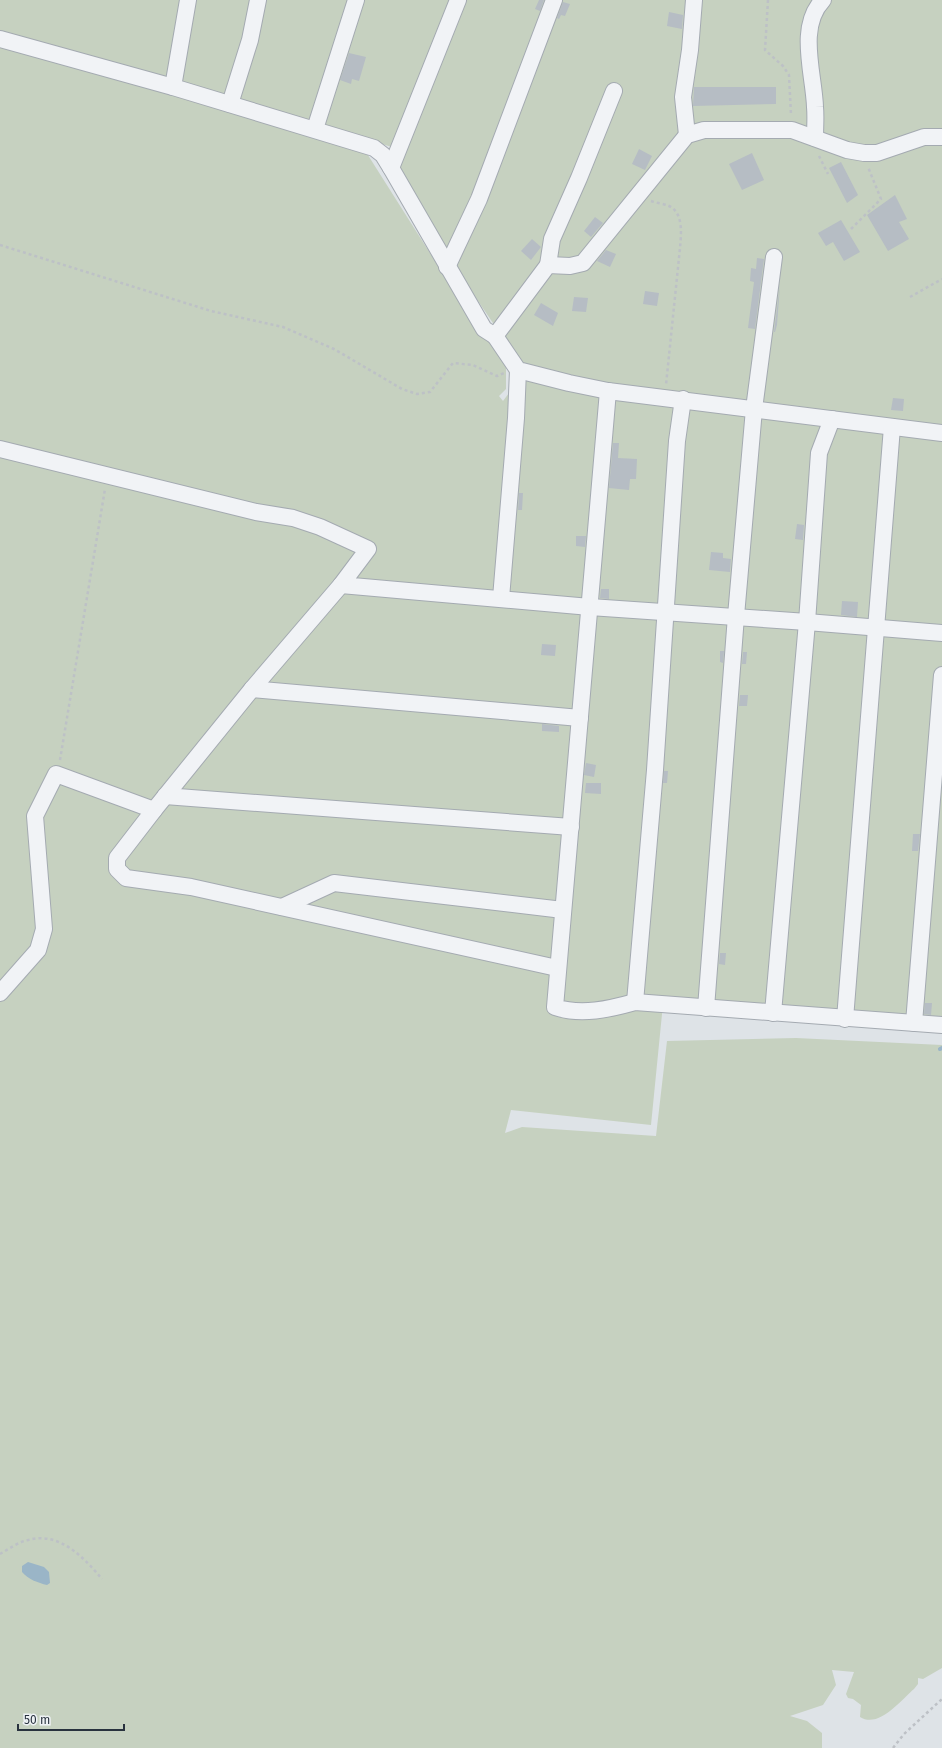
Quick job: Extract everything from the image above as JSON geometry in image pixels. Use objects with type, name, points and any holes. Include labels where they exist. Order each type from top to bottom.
[{"type":"street","points":[[173,87],[188,0]]},
{"type":"street","points":[[230,104],[250,40],[258,0]]},
{"type":"street","points":[[315,129],[356,0]]},
{"type":"street","points":[[391,168],[458,0]]},
{"type":"street","points":[[447,267],[479,200],[554,0]]},
{"type":"street","points":[[687,135],[683,97],[690,50],[694,0]]},
{"type":"street","points":[[815,138],[816,107],[810,61],[809,27],[823,0]]},
{"type":"street","points":[[0,39],[173,87],[315,129],[374,148],[383,155],[484,328],[495,336],[518,370],[501,598]]},
{"type":"street","points":[[495,336],[548,265],[552,239],[579,178],[614,91]]},
{"type":"street","points":[[548,265],[570,266],[583,263],[687,135],[704,130],[792,130],[848,150],[864,154],[877,153],[924,137],[942,137]]},
{"type":"street","points":[[706,1008],[736,616],[754,409],[774,257]]},
{"type":"street","points":[[518,370],[608,391],[683,399],[942,433]]},
{"type":"street","points":[[608,391],[555,1007],[561,1009],[592,1011],[635,1002],[845,1019],[942,1025]]},
{"type":"street","points":[[635,1002],[655,770],[677,441],[683,399]]},
{"type":"street","points":[[773,1013],[807,622],[819,453],[832,419]]},
{"type":"street","points":[[845,1019],[892,427]]},
{"type":"street","points":[[0,449],[256,512],[293,518],[320,527],[368,549],[341,585],[252,689],[117,858],[117,869],[126,878],[191,887],[558,968]]},
{"type":"street","points":[[341,585],[590,607],[736,616],[942,633]]},
{"type":"street","points":[[914,1023],[942,675]]},
{"type":"street","points":[[252,689],[580,718]]},
{"type":"street","points":[[0,993],[38,950],[44,929],[35,816],[56,774],[154,810]]},
{"type":"street","points":[[166,796],[571,827]]},
{"type":"street","points":[[282,907],[334,883],[563,910]]},
{"type":"path","points":[[768,0],[766,50],[783,66],[789,75],[792,130]]},
{"type":"path","points":[[851,229],[881,199],[864,154]]},
{"type":"path","points":[[637,197],[670,207],[679,216],[681,229],[664,397]]},
{"type":"path","points":[[0,245],[211,312],[283,327],[334,349],[402,389],[417,394],[430,392],[453,364],[473,366],[497,376],[518,370]]},
{"type":"path","points":[[910,297],[942,278]]},
{"type":"path","points":[[56,774],[66,729],[107,476]]},
{"type":"path","points":[[0,1554],[28,1540],[48,1539],[64,1544],[84,1558],[102,1579]]},
{"type":"path","points":[[893,1748],[904,1734],[942,1699]]},
{"type":"green space","points":[[0,0],[942,0],[942,1024],[663,1004],[651,1125],[511,1110],[505,1133],[522,1127],[656,1136],[667,1041],[796,1038],[942,1045],[942,1668],[923,1679],[918,1678],[918,1684],[914,1689],[889,1712],[875,1719],[867,1720],[860,1717],[861,1705],[853,1699],[848,1698],[846,1694],[854,1672],[832,1670],[836,1685],[823,1705],[790,1716],[807,1721],[822,1733],[822,1748],[0,1748]],"holes":[[[237,101],[392,147],[397,164],[463,279],[510,348],[509,393],[503,401],[499,396],[506,389],[506,362],[447,280],[366,152]]]},
{"type":"water","points":[[28,1562],[44,1567],[49,1572],[50,1583],[47,1585],[40,1583],[30,1579],[24,1574],[22,1572],[22,1566]]},
{"type":"building","points":[[539,0],[544,0],[540,11],[535,9]]},
{"type":"building","points":[[563,2],[570,4],[565,16],[561,15],[559,19],[557,18]]},
{"type":"building","points":[[669,12],[683,15],[682,29],[667,26]]},
{"type":"building","points":[[349,53],[366,57],[359,81],[352,79],[351,84],[340,80]]},
{"type":"building","points":[[694,87],[776,87],[776,104],[693,106]]},
{"type":"building","points":[[639,149],[652,156],[645,170],[632,164]]},
{"type":"building","points":[[752,153],[764,180],[742,190],[729,164]]},
{"type":"building","points":[[841,162],[858,195],[847,203],[829,168]]},
{"type":"building","points":[[895,195],[907,219],[899,222],[909,239],[888,251],[867,215]]},
{"type":"building","points":[[595,217],[603,223],[591,237],[584,231]]},
{"type":"building","points":[[841,220],[860,252],[844,261],[833,242],[826,246],[818,233]]},
{"type":"building","points":[[532,239],[541,247],[531,260],[521,251]]},
{"type":"building","points":[[606,250],[616,254],[610,267],[597,261]]},
{"type":"building","points":[[757,258],[764,259],[755,329],[748,328],[754,282],[750,281],[751,268],[756,269]]},
{"type":"building","points":[[780,285],[777,325],[774,332]]},
{"type":"building","points":[[645,291],[659,293],[657,306],[643,304]]},
{"type":"building","points":[[574,297],[588,298],[586,312],[572,311]]},
{"type":"building","points":[[541,303],[558,313],[553,326],[534,315]]},
{"type":"building","points":[[893,398],[904,399],[903,411],[891,410]]},
{"type":"building","points":[[613,443],[619,443],[618,458],[637,459],[636,479],[630,479],[629,490],[609,488]]},
{"type":"building","points":[[519,493],[523,493],[522,510],[518,510]]},
{"type":"building","points":[[797,524],[804,525],[803,540],[795,539]]},
{"type":"building","points":[[576,536],[586,536],[585,547],[576,546]]},
{"type":"building","points":[[711,552],[723,553],[723,558],[731,559],[730,572],[709,570]]},
{"type":"building","points":[[601,589],[609,589],[609,599],[600,598]]},
{"type":"building","points":[[842,601],[858,602],[857,617],[841,615]]},
{"type":"building","points":[[542,644],[556,645],[555,656],[541,655]]},
{"type":"building","points":[[720,651],[724,651],[723,663],[720,662]]},
{"type":"building","points":[[743,652],[747,652],[746,664],[742,664]]},
{"type":"building","points":[[740,695],[748,695],[747,706],[739,706]]},
{"type":"building","points":[[542,724],[559,726],[559,732],[542,731]]},
{"type":"building","points":[[586,763],[596,765],[594,777],[584,775]]},
{"type":"building","points":[[664,771],[668,771],[667,783],[663,783]]},
{"type":"building","points":[[586,783],[601,783],[601,794],[585,793]]},
{"type":"building","points":[[913,834],[920,834],[918,851],[912,851]]},
{"type":"building","points":[[720,953],[726,953],[725,965],[719,964]]},
{"type":"building","points":[[925,1003],[932,1003],[931,1015],[924,1014]]}]
